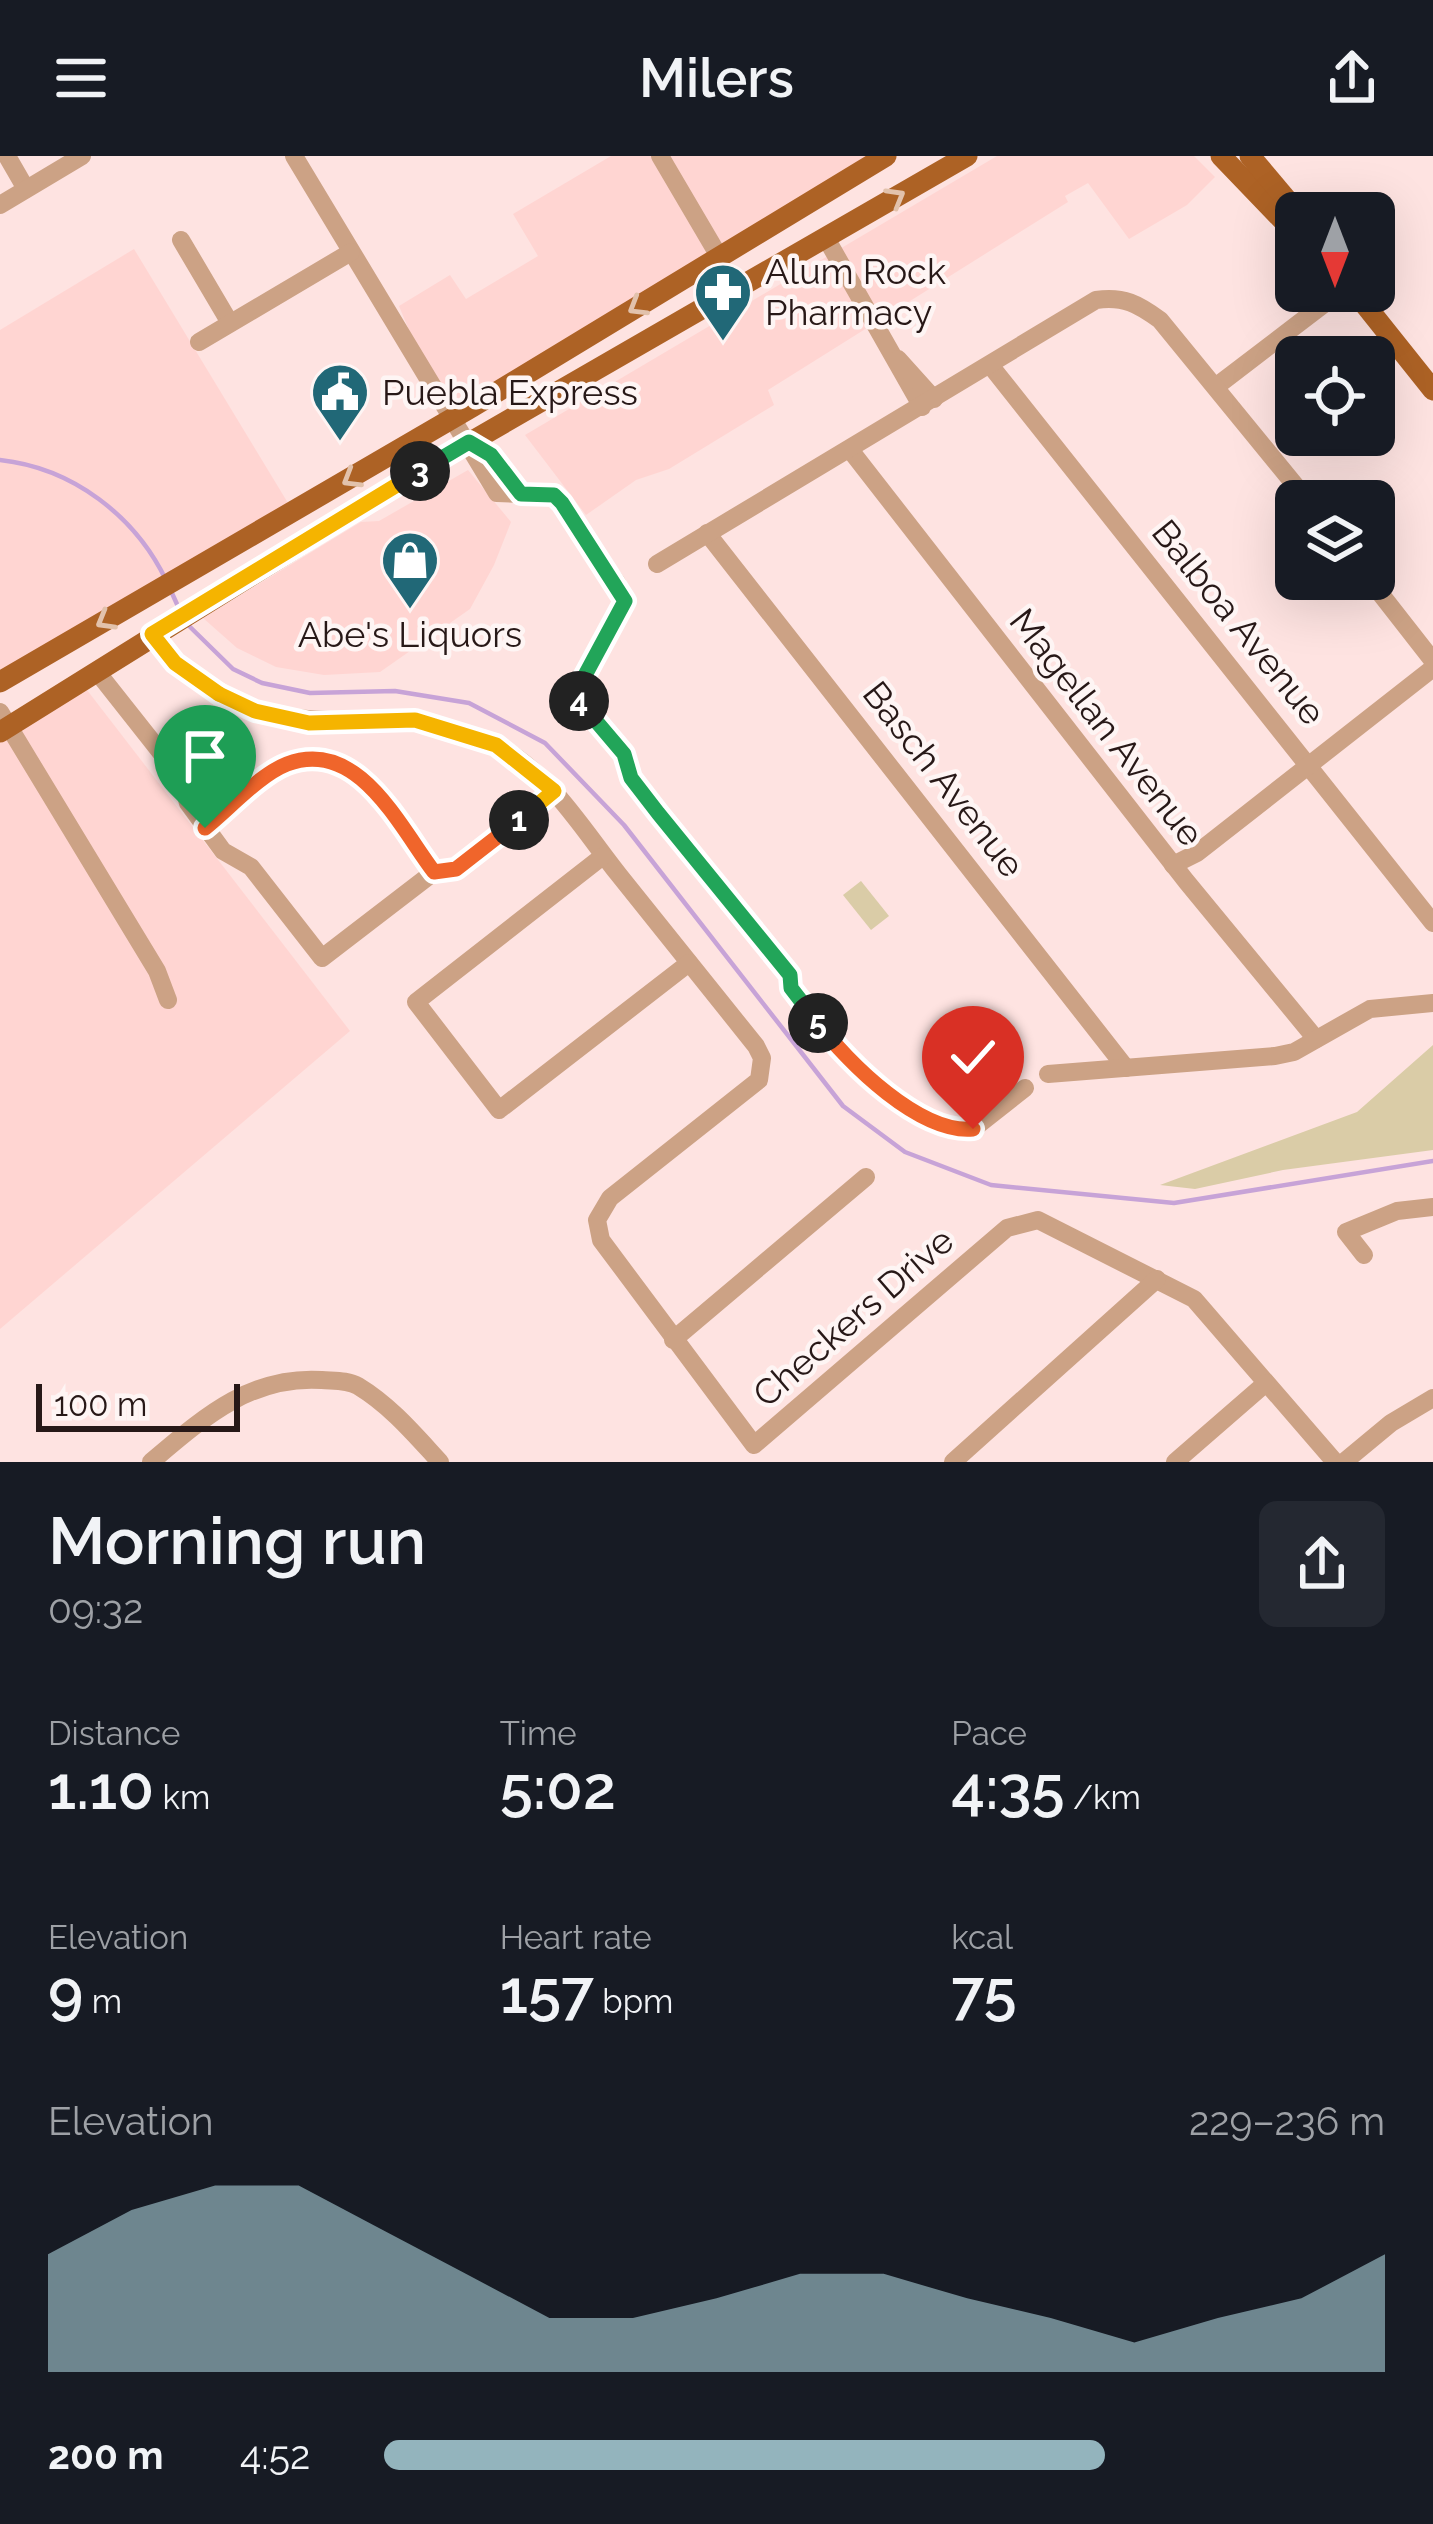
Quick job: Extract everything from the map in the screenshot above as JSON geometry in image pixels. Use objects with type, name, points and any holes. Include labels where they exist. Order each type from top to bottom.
[{"type":"main road","points":[[0,682],[179,580],[886,156]]},
{"type":"main road","points":[[4,723],[98,674],[159,629],[469,442],[967,156]]},
{"type":"main road","points":[[1221,156],[1275,212]]},
{"type":"main road","points":[[1250,156],[1280,192]]},
{"type":"main road","points":[[1371,312],[1433,390]]},
{"type":"street","points":[[7,156],[26,189]]},
{"type":"street","points":[[0,205],[82,156]]},
{"type":"street","points":[[294,156],[469,442],[491,455],[521,494],[554,495],[623,593],[623,608],[576,692],[578,700],[624,754],[631,778],[790,975],[791,988],[830,1039],[884,1091],[948,1126],[973,1129],[1025,1088]]},
{"type":"street","points":[[660,156],[720,258]]},
{"type":"street","points":[[826,238],[898,358],[910,365],[928,403]]},
{"type":"street","points":[[181,240],[230,323]]},
{"type":"street","points":[[199,342],[351,252]]},
{"type":"street","points":[[657,563],[851,451],[1096,300],[1116,297],[1138,303],[1160,320],[1292,480]]},
{"type":"street","points":[[1218,386],[1314,312]]},
{"type":"street","name":"Balboa Avenue","points":[[990,365],[1433,923]]},
{"type":"street","name":"Magellan Avenue","points":[[851,451],[1173,865],[1316,1040]]},
{"type":"street","name":"Basch Avenue","points":[[707,533],[1126,1068]]},
{"type":"street","points":[[1173,865],[1197,853],[1433,664],[1385,600]]},
{"type":"street","name":"Checkers Drive","points":[[159,629],[175,663],[255,711],[309,723],[415,720],[496,745],[554,791],[756,1046],[763,1070],[748,1090],[610,1198],[597,1220],[602,1240],[754,1445],[1006,1228],[1023,1220],[1038,1220],[1194,1299],[1340,1462]]},
{"type":"street","points":[[98,674],[181,778],[188,803],[205,828],[223,850],[251,867],[322,958],[434,872],[456,869],[554,791]]},
{"type":"street","points":[[4,723],[158,971],[168,1000]]},
{"type":"street","points":[[205,828],[284,765],[332,761],[358,772],[434,872]]},
{"type":"street","points":[[603,856],[416,1002],[499,1110],[688,963]]},
{"type":"street","points":[[1048,1074],[1275,1056],[1316,1040],[1370,1009],[1433,1003]]},
{"type":"street","points":[[673,1340],[866,1177]]},
{"type":"street","points":[[1364,1256],[1346,1232],[1397,1211],[1433,1207]]},
{"type":"street","points":[[953,1462],[1157,1279]]},
{"type":"street","points":[[151,1462],[235,1396],[270,1382],[308,1379],[353,1383],[396,1414],[440,1462]]},
{"type":"street","points":[[1175,1462],[1266,1383]]},
{"type":"street","points":[[1340,1462],[1433,1398]]},
{"type":"shaded area","points":[[611,156],[894,156],[445,417],[399,306],[450,275],[466,299],[538,256],[513,214]]},
{"type":"shaded area","points":[[997,156],[1194,156],[1215,177],[1187,205],[1129,239],[1088,183],[1065,196],[1068,202],[768,390],[774,405],[669,469],[636,480],[586,515],[525,435]]},
{"type":"shaded area","points":[[134,249],[291,508],[0,677],[0,330]]},
{"type":"shaded area","points":[[468,470],[511,522],[494,565],[470,609],[380,672],[324,675],[276,667],[237,648],[203,618],[361,522],[379,521]]},
{"type":"shaded area","points":[[87,690],[350,1031],[0,1329],[0,741]]},
{"type":"shaded area","points":[[861,881],[889,916],[871,930],[843,895]]},
{"type":"shaded area","points":[[1433,1045],[1433,1150],[1283,1170],[1195,1189],[1160,1185],[1357,1112]]},
{"type":"waterway","points":[[0,460],[52,473],[99,499],[137,535],[166,580]]},
{"type":"waterway","points":[[171,591],[181,613]]},
{"type":"waterway","points":[[186,623],[233,669],[262,683],[310,693],[395,691],[469,703],[545,743],[624,825],[843,1106],[905,1152],[991,1185],[1174,1203],[1433,1161]]},
{"type":"place","name":"Alum Rock Pharmacy","points":[[723,343]]},
{"type":"place","name":"Puebla Express","points":[[340,443]]},
{"type":"place","name":"Abe's Liquors","points":[[410,611]]},
{"type":"route","points":[[205,828],[284,765],[332,761],[358,772],[434,872],[456,869],[554,791],[496,745],[415,720],[309,723],[255,711],[218,694],[175,663],[152,634],[469,442],[491,455],[521,494],[554,495],[623,593],[623,608],[576,692],[624,754],[631,778],[790,975],[791,988],[830,1039],[884,1091],[915,1111],[948,1126],[973,1129]]}]
